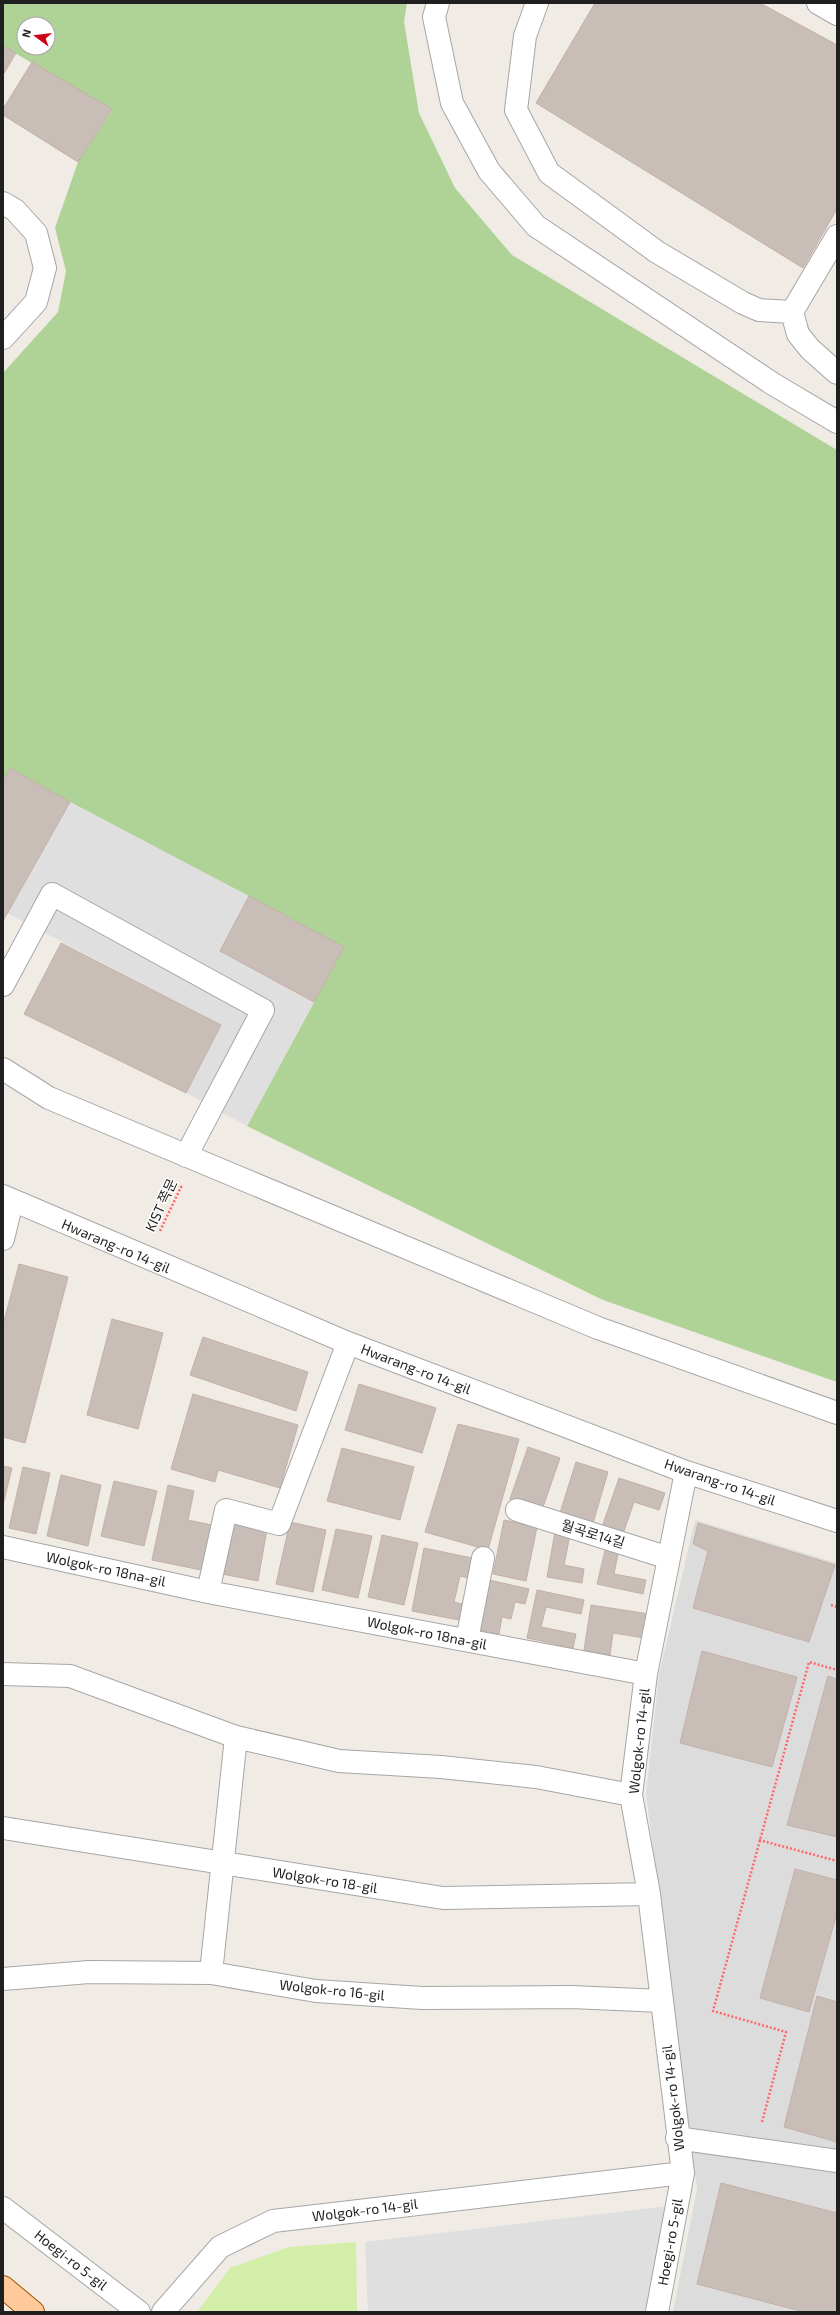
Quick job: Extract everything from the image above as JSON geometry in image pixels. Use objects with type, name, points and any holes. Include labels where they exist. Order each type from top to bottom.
[{"type":"main road","points":[[3,2287],[33,2312]]},
{"type":"street","points":[[438,3],[434,17],[452,103],[489,171],[536,226],[772,384],[837,422]]},
{"type":"street","points":[[537,3],[525,36],[516,110],[549,174],[656,252],[743,303],[759,310],[792,312]]},
{"type":"street","points":[[818,3],[837,14]]},
{"type":"street","points":[[3,203],[16,210],[36,233],[45,268],[36,302],[3,338]]},
{"type":"street","points":[[837,236],[792,312],[798,334],[810,349],[837,373]]},
{"type":"street","points":[[3,985],[52,894],[263,1010],[190,1157]]},
{"type":"street","points":[[3,1069],[49,1098],[598,1328],[837,1413]]},
{"type":"street","points":[[3,1239],[7,1199]]},
{"type":"street","name":"Hwarang-ro 14-gil","points":[[7,1199],[348,1343],[686,1472],[837,1521]]},
{"type":"street","points":[[208,1592],[226,1510],[279,1524],[348,1343]]},
{"type":"street","name":"Wolgok-ro 14-gil","points":[[164,2312],[220,2247],[273,2221],[683,2173],[677,2138],[649,1894],[632,1795],[646,1674],[686,1472]]},
{"type":"street","name":"월곡로14길","points":[[517,1510],[669,1558]]},
{"type":"street","name":"Wolgok-ro 18na-gil","points":[[3,1547],[208,1592],[646,1674]]},
{"type":"street","points":[[467,1640],[483,1558]]},
{"type":"street","points":[[3,1674],[70,1676],[236,1737],[339,1761],[441,1767],[536,1777],[632,1795]]},
{"type":"street","points":[[211,1973],[236,1737]]},
{"type":"street","name":"Wolgok-ro 18-gil","points":[[3,1828],[443,1898],[649,1894]]},
{"type":"street","name":"Wolgok-ro 16-gil","points":[[3,1979],[89,1972],[211,1973],[316,1991],[407,1997],[571,1997],[662,2001]]},
{"type":"street","points":[[677,2138],[837,2161]]},
{"type":"street","name":"Hoegi-ro 5-gil","points":[[657,2312],[683,2173]]},
{"type":"street","name":"Hoegi-ro 5-gil","points":[[3,2208],[139,2312]]},
{"type":"path","name":"KIST 쪽문","points":[[147,1259],[190,1157]]},
{"type":"path","points":[[831,1605],[837,1607]]},
{"type":"path","points":[[755,2149],[786,2032],[714,2011],[759,1840],[809,1662],[837,1670]]},
{"type":"path","points":[[759,1840],[837,1861]]},
{"type":"shaded area","points":[[70,802],[249,896],[221,951],[314,1002],[247,1126],[186,1093],[221,1025],[7,913]]},
{"type":"shaded area","points":[[695,1520],[837,1563],[837,2312],[673,2312],[697,2189],[646,1794],[659,1675]]},
{"type":"shaded area","points":[[668,2206],[645,2312],[368,2312],[365,2242]]},
{"type":"green space","points":[[3,3],[407,3],[404,22],[419,113],[455,188],[512,255],[837,450],[837,1382],[603,1300],[247,1126],[344,947],[70,802],[10,768],[3,780],[3,373],[58,312],[66,271],[55,228],[78,162],[112,110],[20,56],[56,56],[56,16],[16,16],[16,54],[3,46]]},
{"type":"green space","points":[[356,2242],[357,2312],[197,2312],[230,2268],[289,2247]]},
{"type":"building","points":[[595,3],[760,3],[837,45],[837,209],[803,268],[536,103]]},
{"type":"building","points":[[3,46],[16,53],[3,75]]},
{"type":"building","points":[[32,62],[112,109],[78,162],[3,115],[3,109]]},
{"type":"building","points":[[10,768],[70,802],[3,921],[3,780]]},
{"type":"building","points":[[249,896],[344,947],[314,1002],[220,951]]},
{"type":"building","points":[[61,943],[221,1025],[186,1093],[24,1014]]},
{"type":"building","points":[[19,1264],[68,1277],[25,1443],[3,1437],[3,1325]]},
{"type":"building","points":[[112,1319],[163,1333],[138,1429],[87,1415]]},
{"type":"building","points":[[203,1337],[308,1372],[296,1411],[190,1375]]},
{"type":"building","points":[[359,1384],[436,1408],[422,1453],[345,1430]]},
{"type":"building","points":[[193,1394],[298,1425],[280,1488],[218,1470],[215,1482],[171,1469]]},
{"type":"building","points":[[458,1424],[519,1439],[488,1550],[425,1532]]},
{"type":"building","points":[[528,1447],[560,1458],[542,1510],[510,1499]]},
{"type":"building","points":[[342,1448],[414,1467],[400,1520],[327,1501]]},
{"type":"building","points":[[576,1462],[608,1472],[591,1530],[558,1519]]},
{"type":"building","points":[[3,1466],[12,1468],[3,1505]]},
{"type":"building","points":[[23,1467],[50,1473],[36,1534],[9,1528]]},
{"type":"building","points":[[61,1475],[101,1485],[88,1546],[47,1536]]},
{"type":"building","points":[[619,1478],[665,1493],[659,1510],[634,1502],[623,1534],[602,1527]]},
{"type":"building","points":[[114,1481],[157,1491],[144,1546],[101,1536]]},
{"type":"building","points":[[168,1485],[194,1491],[188,1520],[216,1526],[206,1571],[152,1560]]},
{"type":"building","points":[[504,1520],[537,1527],[526,1581],[493,1574]]},
{"type":"building","points":[[231,1522],[267,1529],[258,1581],[222,1574]]},
{"type":"building","points":[[290,1522],[326,1530],[313,1592],[276,1584]]},
{"type":"building","points":[[698,1523],[835,1565],[809,1642],[693,1608],[708,1551],[693,1544]]},
{"type":"building","points":[[336,1529],[372,1536],[358,1598],[322,1590]]},
{"type":"building","points":[[555,1532],[570,1535],[564,1565],[584,1569],[582,1583],[547,1577]]},
{"type":"building","points":[[382,1535],[418,1543],[404,1605],[368,1597]]},
{"type":"building","points":[[606,1546],[619,1549],[614,1574],[646,1580],[643,1594],[597,1584]]},
{"type":"building","points":[[424,1548],[472,1558],[468,1578],[460,1576],[454,1602],[462,1604],[459,1620],[412,1611]]},
{"type":"building","points":[[489,1580],[529,1589],[525,1604],[515,1602],[511,1619],[502,1617],[499,1634],[478,1630]]},
{"type":"building","points":[[537,1590],[584,1600],[581,1614],[546,1607],[541,1627],[576,1634],[573,1648],[527,1638]]},
{"type":"building","points":[[591,1605],[649,1614],[645,1638],[613,1633],[610,1655],[584,1650]]},
{"type":"building","points":[[702,1651],[797,1677],[772,1767],[680,1743]]},
{"type":"building","points":[[828,1676],[837,1679],[837,1837],[787,1825]]},
{"type":"building","points":[[795,1869],[837,1880],[837,1913],[809,2012],[760,1998]]},
{"type":"building","points":[[817,1996],[837,2002],[837,2142],[784,2127]]},
{"type":"building","points":[[721,2183],[837,2213],[837,2312],[804,2312],[697,2284]]}]
